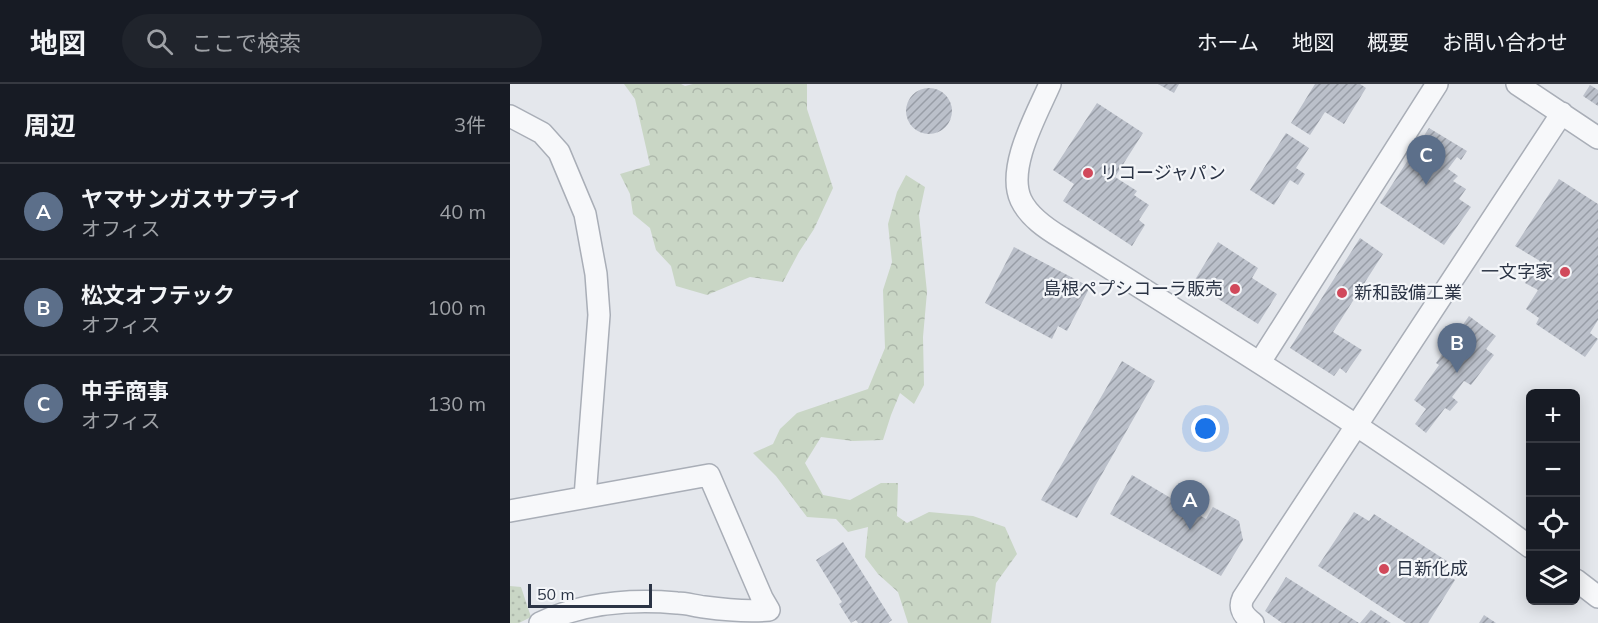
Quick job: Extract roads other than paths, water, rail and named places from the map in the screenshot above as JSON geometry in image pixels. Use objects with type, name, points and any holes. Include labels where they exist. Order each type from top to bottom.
[{"type":"street","points":[[1050,84],[1017,168],[1018,190],[1026,209],[1055,234],[1356,424],[1526,544]]},
{"type":"street","points":[[1260,363],[1437,84]]},
{"type":"street","points":[[1517,84],[1598,138]]},
{"type":"street","points":[[1252,622],[1242,612],[1243,598],[1562,113]]},
{"type":"street","points":[[510,116],[542,134],[559,152],[585,214],[596,274],[600,315],[585,497]]},
{"type":"street","points":[[510,511],[709,475],[769,610],[747,612],[679,603],[634,601],[603,604],[540,623]]},
{"type":"street","points":[[1580,584],[1598,597]]},
{"type":"place","name":"リコージャパン","points":[[1088,173]]},
{"type":"place","name":"中手商事","points":[[1426,185]]},
{"type":"place","name":"一文字家","points":[[1565,272]]},
{"type":"place","name":"島根ペプシコーラ販売","points":[[1235,289]]},
{"type":"place","name":"新和設備工業","points":[[1342,293]]},
{"type":"place","name":"松文オフテック","points":[[1457,373]]},
{"type":"place","name":"ヤマサンガスサプライ","points":[[1190,530]]},
{"type":"place","name":"日新化成","points":[[1384,569]]}]
